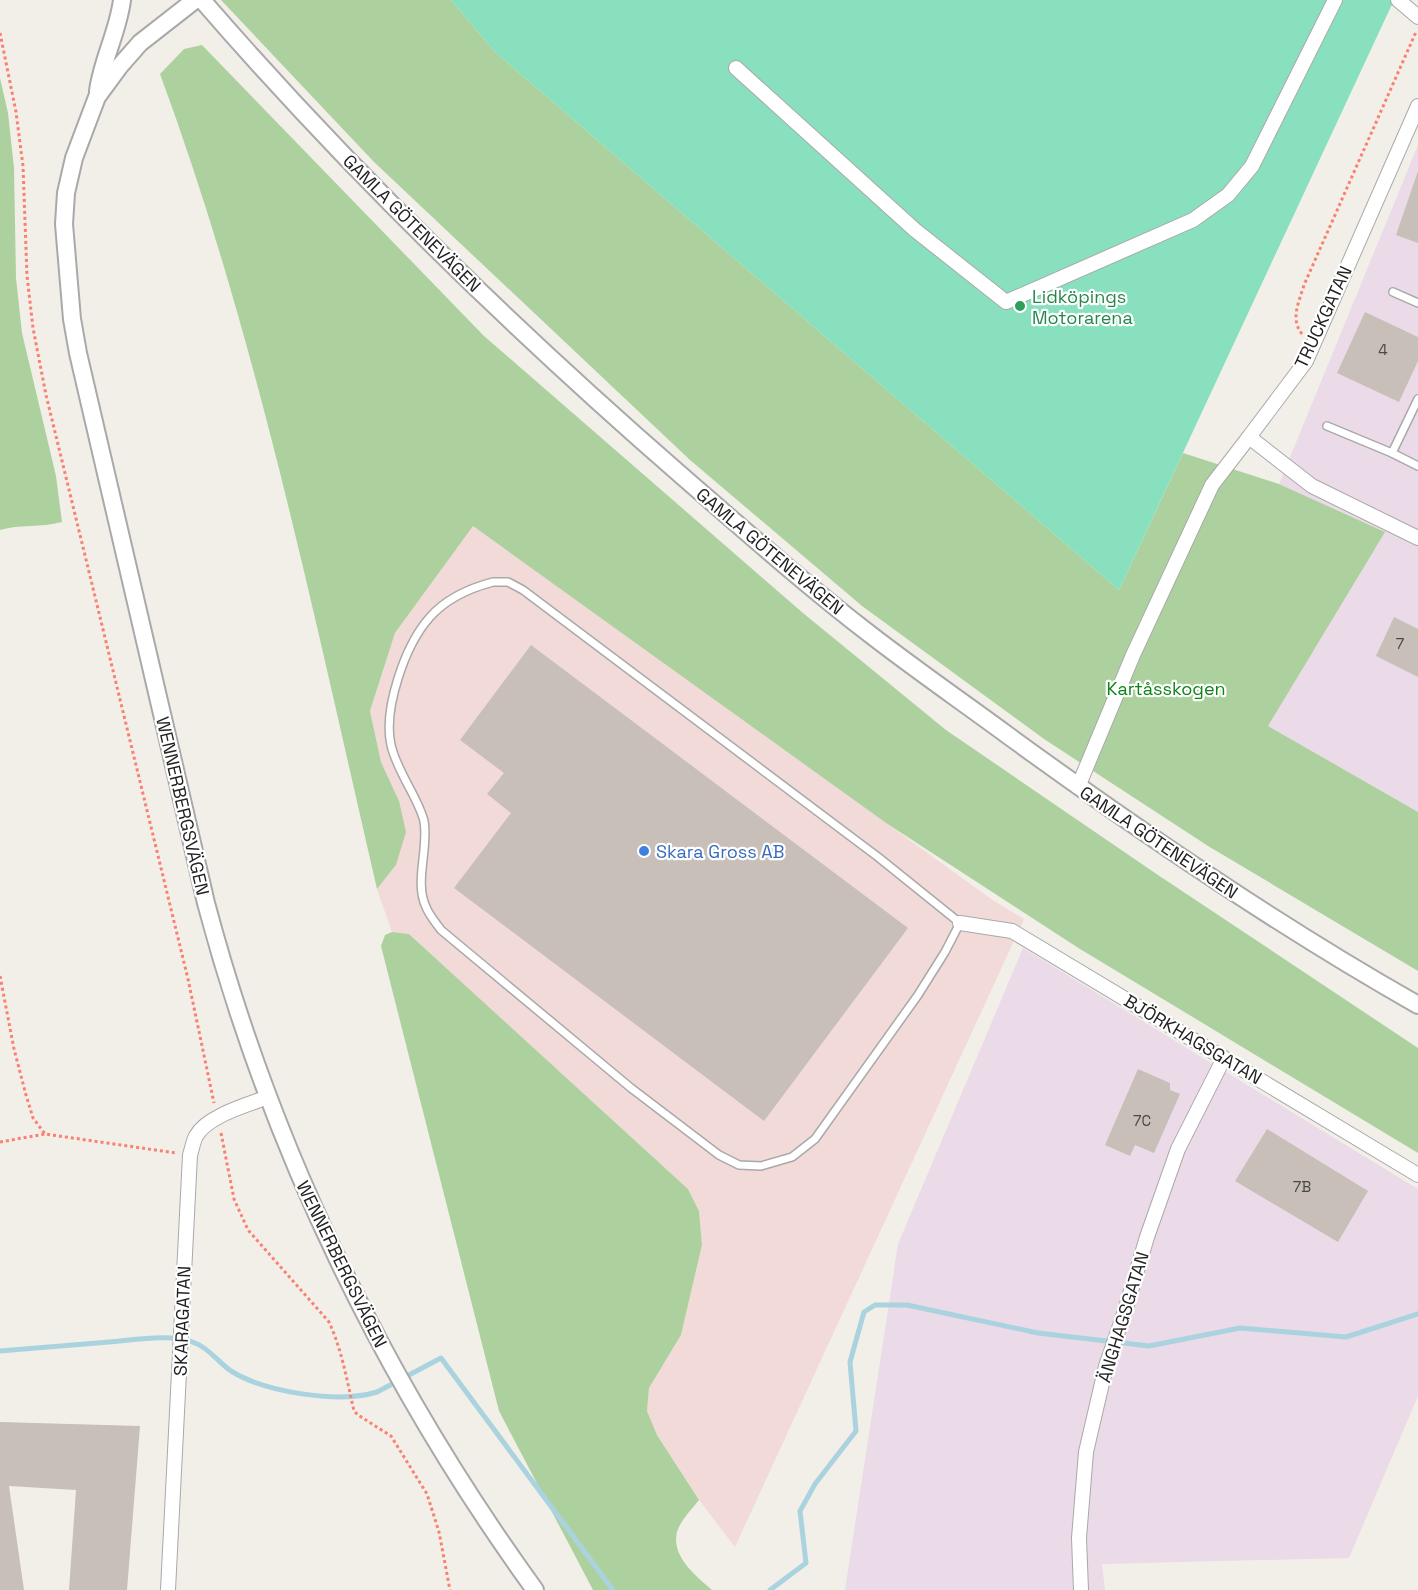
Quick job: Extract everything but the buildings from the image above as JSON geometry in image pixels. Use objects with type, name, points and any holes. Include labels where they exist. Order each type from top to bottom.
[{"type":"street","points":[[97,97],[99,78],[119,21],[122,0]]},
{"type":"street","name":"WENNERBERGSVÄGEN","points":[[195,0],[140,43],[97,97],[74,158],[66,193],[64,224],[72,319],[100,452],[206,903],[234,999],[268,1097],[301,1182],[361,1307],[440,1448],[535,1590]]},
{"type":"street","name":"GAMLA GÖTENEVÄGEN","points":[[202,0],[271,79],[394,208],[627,428],[766,549],[870,634],[1078,787],[1238,896],[1360,972],[1418,1005]]},
{"type":"street","points":[[736,68],[915,230],[1006,302],[1192,220],[1228,195],[1252,166],[1335,0]]},
{"type":"street","points":[[1398,0],[1418,17]]},
{"type":"street","name":"TRUCKGATAN","points":[[1078,787],[1133,655],[1212,485],[1306,362],[1418,106]]},
{"type":"street","points":[[1249,437],[1312,486],[1418,538]]},
{"type":"street","name":"BJÖRKHAGSGATAN","points":[[960,923],[1012,931],[1418,1175]]},
{"type":"street","name":"ÄNGHAGSGATAN","points":[[1081,1590],[1079,1538],[1086,1452],[1106,1366],[1147,1236],[1178,1149],[1224,1058]]},
{"type":"street","name":"SKARAGATAN","points":[[168,1590],[190,1155],[196,1136],[217,1117],[268,1097]]},
{"type":"lane","points":[[1393,292],[1418,303]]},
{"type":"lane","points":[[1392,453],[1418,399]]},
{"type":"lane","points":[[1327,426],[1418,466]]},
{"type":"lane","points":[[493,582],[508,582],[523,590],[887,864],[960,923],[918,995],[815,1138],[792,1157],[761,1166],[739,1165],[719,1155],[631,1088],[441,930],[425,906],[421,872],[425,844],[423,820],[398,767],[390,744],[389,717],[393,693],[402,666],[416,637],[430,617],[451,600],[472,588],[493,582]]},
{"type":"path","points":[[1312,347],[1296,327],[1295,316],[1304,285],[1418,28]]},
{"type":"path","points":[[0,33],[23,166],[27,276],[33,328],[46,395],[188,979],[234,1199],[248,1230],[329,1322],[337,1339],[354,1411],[391,1436],[427,1494],[439,1532],[450,1590]]},
{"type":"path","points":[[0,976],[14,1049],[26,1095],[33,1118],[45,1134]]},
{"type":"path","points":[[0,1142],[45,1134],[190,1155]]},
{"type":"shaded area","points":[[1418,145],[1418,812],[1267,727],[1384,532],[1279,484]]},
{"type":"shaded area","points":[[473,525],[994,901],[1024,919],[735,1547],[699,1500],[657,1435],[647,1411],[649,1388],[681,1335],[702,1245],[699,1211],[688,1189],[409,934],[392,932],[377,889],[396,865],[399,801],[381,762],[370,711],[395,633]]},
{"type":"shaded area","points":[[1023,948],[1418,1189],[1418,1396],[1349,1558],[1102,1564],[1105,1590],[845,1590],[898,1244]]},
{"type":"green space","name":"Kartåsskogen","points":[[221,0],[451,0],[495,52],[1119,590],[1183,453],[1279,484],[1385,532],[1268,726],[1418,812],[1418,971],[1208,846],[1044,739],[862,606],[690,460],[374,162]]},
{"type":"green space","name":"Lidköpings Motorarena","points":[[451,0],[1394,0],[1119,590],[495,52]]},
{"type":"green space","points":[[202,45],[484,336],[803,613],[946,730],[1418,1048],[1418,1153],[1080,949],[886,823],[473,526],[395,633],[370,711],[381,762],[399,801],[406,832],[396,865],[377,889],[306,581],[255,375],[195,173],[160,74],[184,49]]},
{"type":"green space","points":[[0,78],[8,113],[14,168],[16,278],[22,333],[56,476],[62,522],[0,530]]},
{"type":"green space","points":[[392,932],[409,934],[688,1189],[699,1211],[702,1245],[681,1335],[649,1388],[647,1411],[657,1435],[699,1500],[686,1515],[677,1532],[676,1541],[681,1558],[686,1565],[712,1590],[593,1590],[499,1411],[381,946],[385,935]]},
{"type":"waterway","points":[[770,1590],[806,1563],[800,1511],[815,1484],[856,1431],[850,1362],[864,1312],[875,1305],[907,1305],[1038,1333],[1149,1346],[1240,1328],[1346,1337],[1418,1314]]},
{"type":"waterway","points":[[0,1351],[175,1338],[200,1345],[231,1371],[263,1385],[302,1394],[343,1397],[377,1392],[441,1358],[613,1590]]},
{"type":"place","name":"Lidköpings Motorarena","points":[[1020,306]]},
{"type":"place","name":"Skara Gross AB","points":[[644,851]]}]
